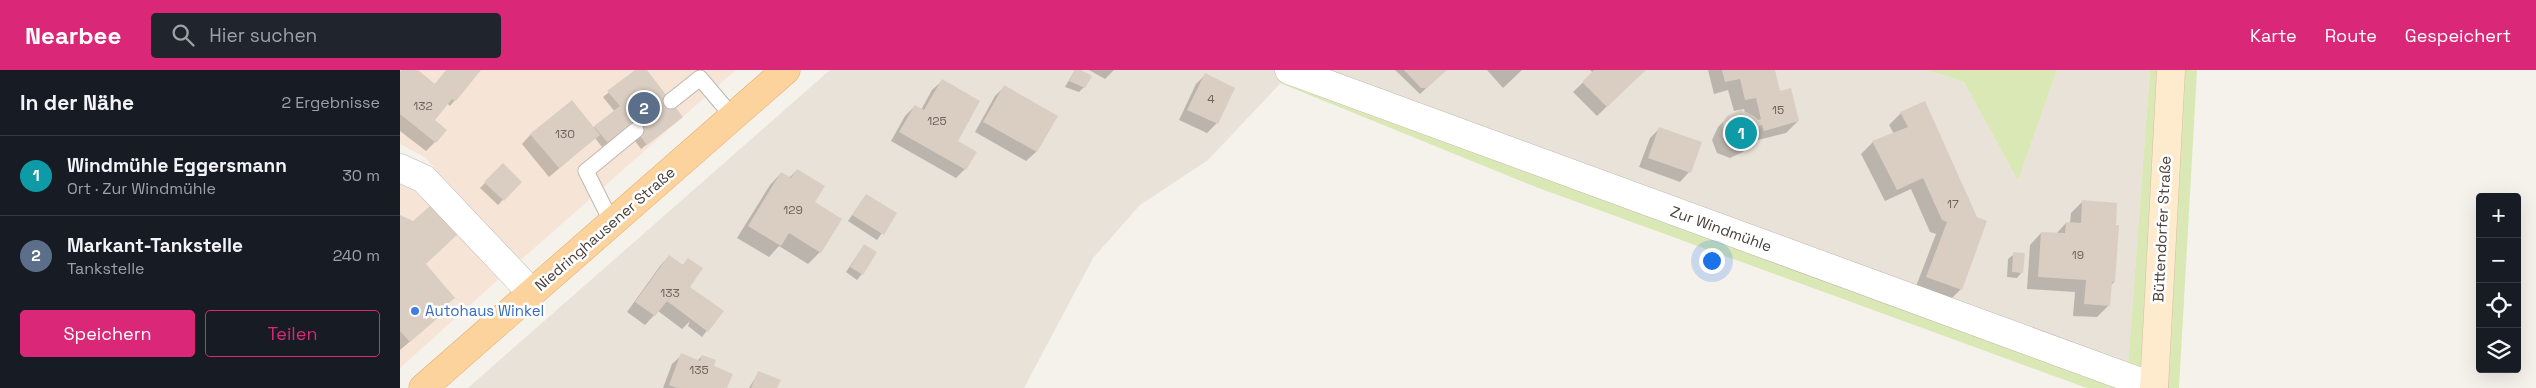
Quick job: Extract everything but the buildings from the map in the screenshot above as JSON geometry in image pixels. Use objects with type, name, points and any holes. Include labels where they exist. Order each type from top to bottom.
[{"type":"main road","name":"Niedringhausener Straße","points":[[423,388],[786,70]]},
{"type":"street","name":"Büttendorfer Straße","points":[[2154,387],[2171,70]]},
{"type":"street","name":"Zur Windmühle","points":[[1303,73],[2154,387]]},
{"type":"street","points":[[400,168],[424,180],[532,293]]},
{"type":"lane","points":[[671,101],[700,78],[733,117]]},
{"type":"lane","points":[[612,223],[586,171],[636,130]]},
{"type":"shaded area","points":[[400,70],[736,70],[522,259],[510,258],[426,158],[400,144]]},
{"type":"shaded area","points":[[830,70],[1293,70],[1208,160],[1140,205],[1093,258],[1024,388],[468,388]]},
{"type":"shaded area","points":[[1309,70],[1927,70],[1964,82],[2018,181],[2057,70],[2150,70],[2128,367]]},
{"type":"shaded area","points":[[400,174],[500,278],[400,368]]},
{"type":"green space","points":[[1293,70],[2128,366],[2150,70],[2197,70],[2179,388],[2087,388],[1536,187],[1280,83]]},
{"type":"green space","points":[[1927,70],[2057,70],[2018,181],[1964,82]]},
{"type":"place","name":"Markant-Tankstelle","points":[[644,108]]},
{"type":"place","name":"Windmühle Eggersmann","points":[[1741,133]]},
{"type":"place","name":"Autohaus Winkel","points":[[415,311]]}]
